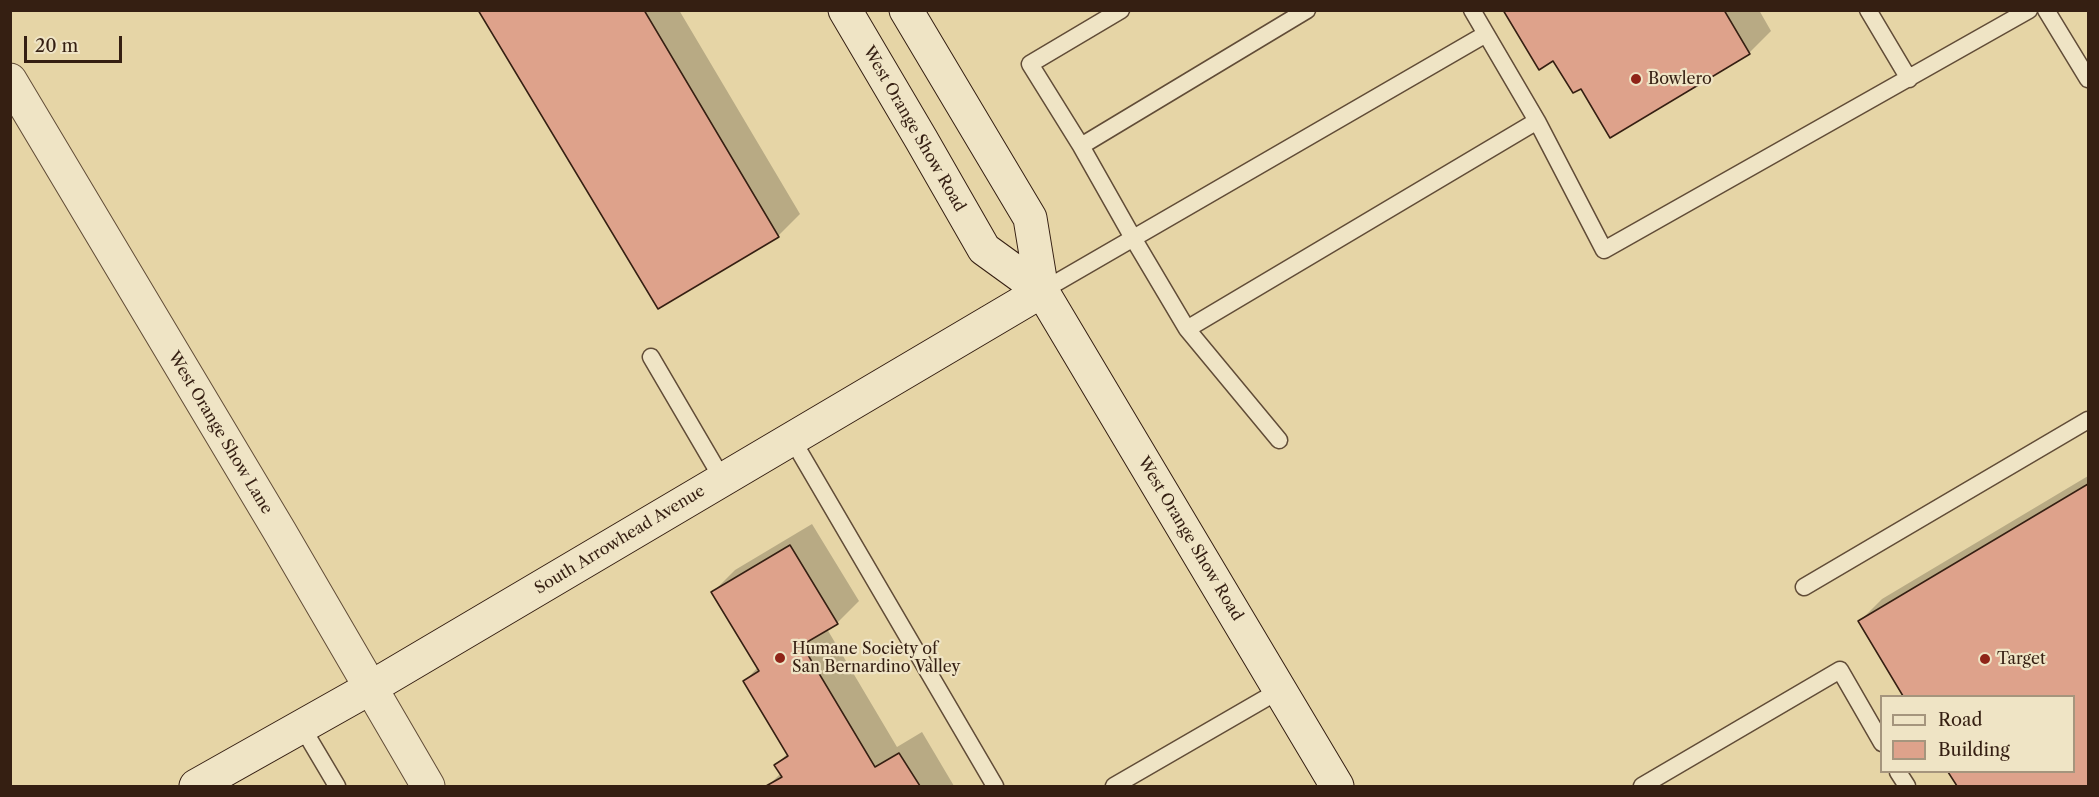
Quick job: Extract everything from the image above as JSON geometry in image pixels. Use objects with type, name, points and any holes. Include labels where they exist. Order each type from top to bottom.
[{"type":"street","name":"West Orange Show Road","points":[[844,10],[984,249],[1042,291]]},
{"type":"street","name":"West Orange Show Road","points":[[906,10],[1030,219],[1042,291],[1337,786]]},
{"type":"street","name":"West Orange Show Lane","points":[[10,80],[428,786]]},
{"type":"street","name":"South Arrowhead Avenue","points":[[196,786],[370,688],[1042,291]]},
{"type":"lane","points":[[1121,10],[1030,64],[1081,146],[1188,329],[1280,441]]},
{"type":"lane","points":[[1081,146],[1307,10]]},
{"type":"lane","points":[[1472,10],[1537,122],[1604,250],[2029,10]]},
{"type":"lane","points":[[1868,10],[1909,79]]},
{"type":"lane","points":[[2046,10],[2088,79]]},
{"type":"lane","points":[[1042,291],[1486,34]]},
{"type":"lane","points":[[1188,329],[1537,122]]},
{"type":"lane","points":[[651,357],[723,480]]},
{"type":"lane","points":[[1804,587],[2088,420]]},
{"type":"lane","points":[[792,439],[994,786]]},
{"type":"lane","points":[[1642,786],[1839,670],[1880,741]]},
{"type":"lane","points":[[1114,786],[1280,690]]},
{"type":"lane","points":[[302,727],[337,786]]},
{"type":"lane","points":[[1899,773],[1907,786]]},
{"type":"building","points":[[478,10],[644,10],[779,237],[658,309]]},
{"type":"building","name":"Bowlero","points":[[1503,10],[1724,10],[1750,54],[1610,138],[1581,89],[1573,93],[1553,61],[1539,70]]},
{"type":"building","name":"Target","points":[[2088,484],[2088,786],[1957,786],[1949,773],[2075,773],[2075,695],[1902,695],[1858,621]]},
{"type":"building","name":"Humane Society of San Bernardino Valley","points":[[790,545],[838,624],[802,645],[875,767],[899,753],[920,786],[766,786],[782,777],[774,765],[788,756],[743,681],[759,671],[711,592]]},
{"type":"place","name":"Bowlero","points":[[1636,79]]},
{"type":"place","name":"Humane Society of San Bernardino Valley","points":[[780,658]]},
{"type":"place","name":"Target","points":[[1985,659]]}]
